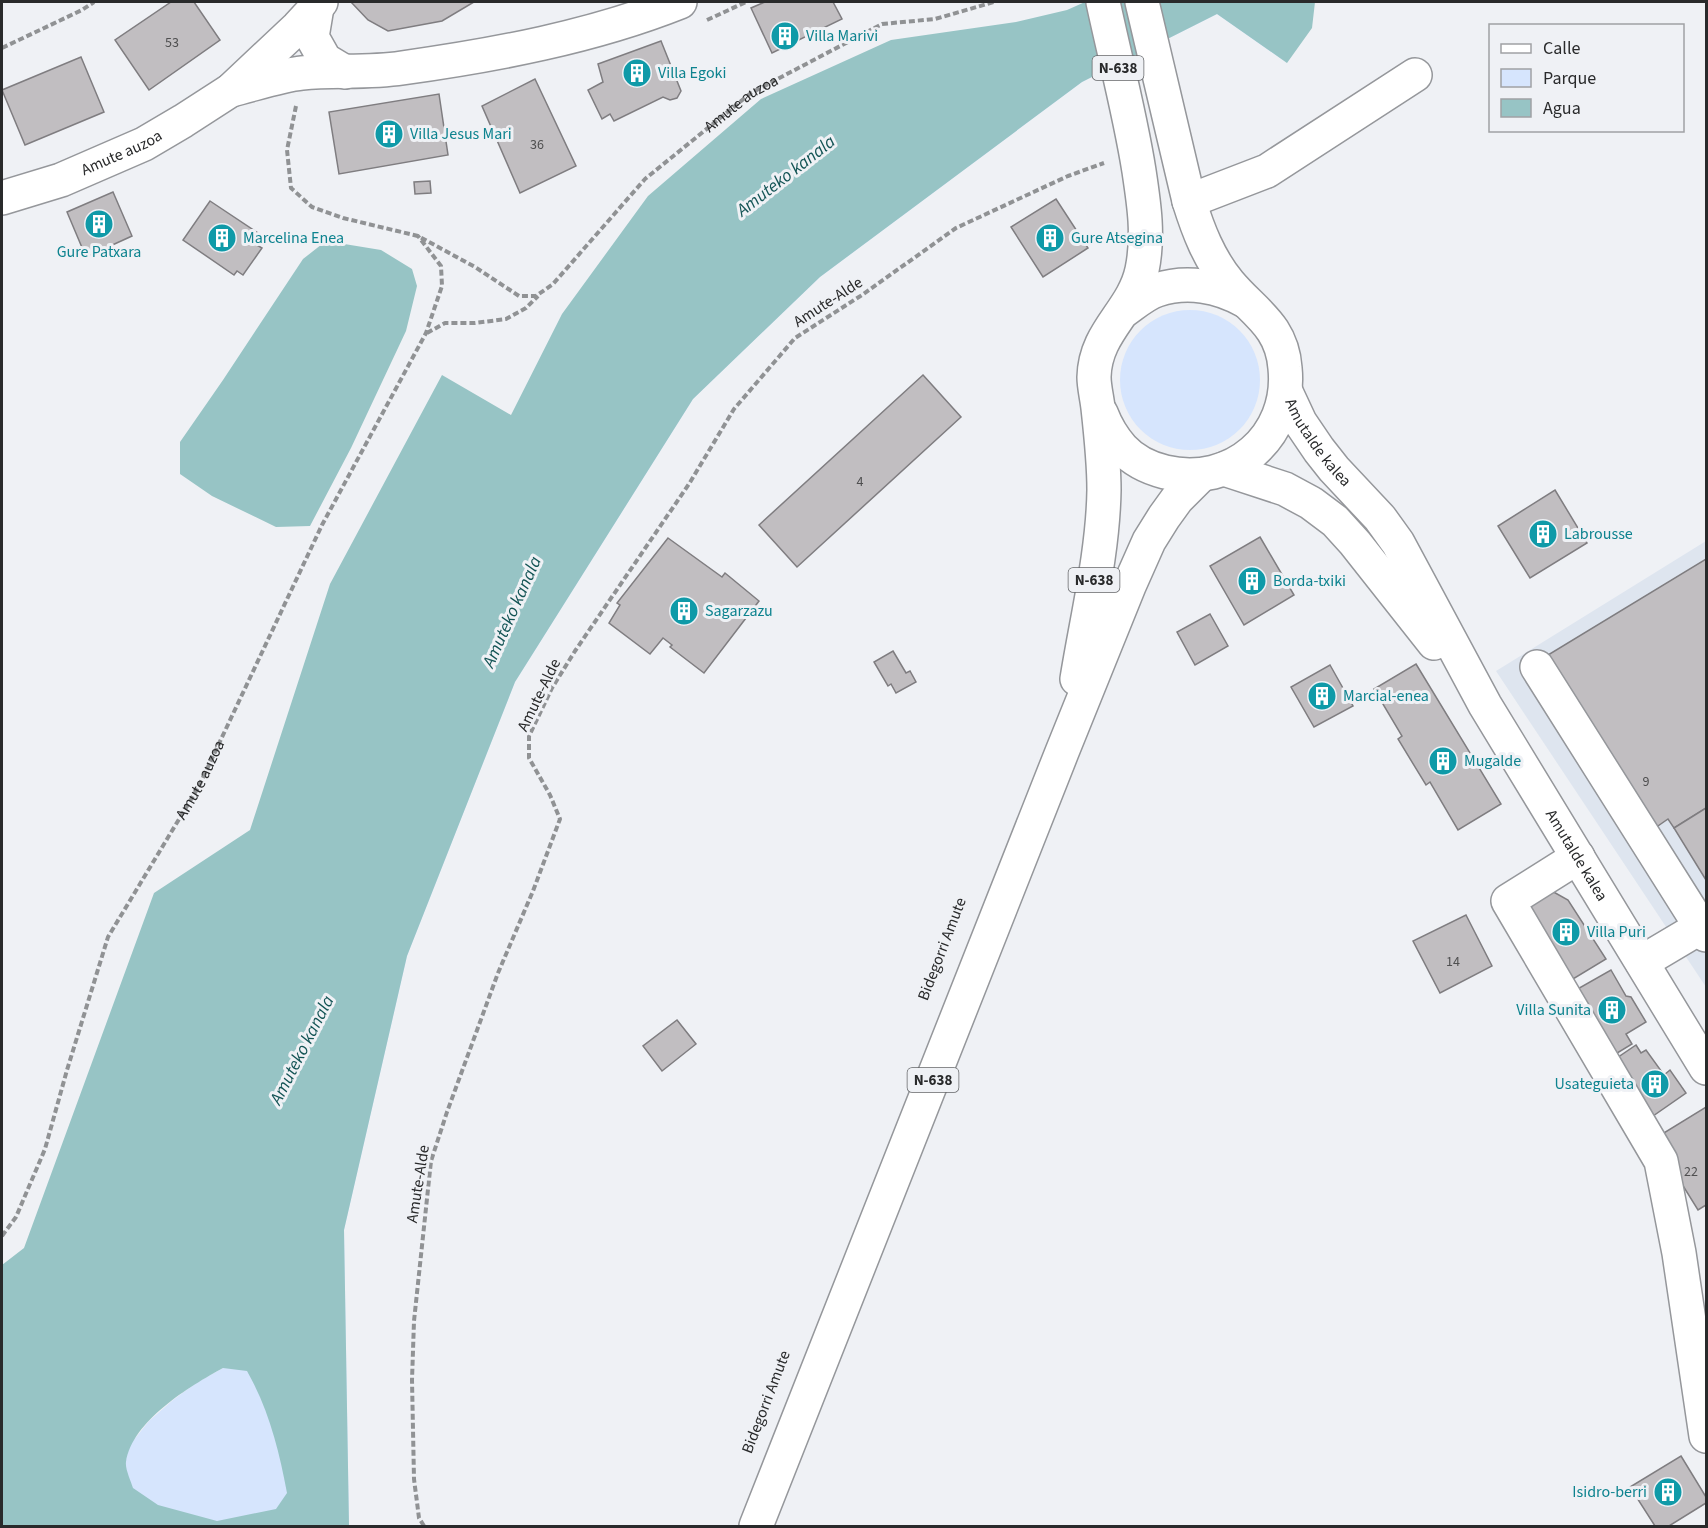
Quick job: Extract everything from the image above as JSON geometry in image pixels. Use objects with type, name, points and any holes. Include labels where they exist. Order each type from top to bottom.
[{"type":"main road","name":"Amute auzoa","points":[[231,90],[300,73],[400,69],[549,43],[680,2]]},
{"type":"main road","name":"N-638","points":[[1103,2],[1134,144],[1145,209],[1144,259],[1140,277],[1125,310]]},
{"type":"main road","name":"N-638","points":[[756,1527],[1062,752],[1149,541],[1177,499],[1213,472],[1241,461],[1257,448],[1271,431],[1281,411],[1286,392],[1285,366],[1279,342],[1268,322],[1229,283],[1198,230],[1189,201],[1142,2]]},
{"type":"main road","name":"Amute auzoa","points":[[2,198],[61,180],[144,144],[231,90],[319,4]]},
{"type":"main road","points":[[319,4],[312,37],[326,60],[345,72]]},
{"type":"main road","points":[[1189,201],[1267,171],[1415,75]]},
{"type":"main road","name":"N-638","points":[[1062,752],[1077,681],[1101,532],[1104,490],[1094,376],[1099,348],[1111,326],[1125,310],[1141,298],[1158,290],[1186,285],[1209,286],[1231,293],[1249,303]]},
{"type":"main road","name":"Amutalde kalea","points":[[1286,392],[1300,422],[1319,450],[1380,518],[1398,543],[1485,705],[1707,1068]]},
{"type":"main road","name":"N-638","points":[[1098,406],[1109,432],[1123,449],[1141,463],[1178,475],[1213,472]]},
{"type":"main road","name":"Amutalde kalea","points":[[1213,472],[1285,489],[1311,503],[1335,521],[1485,705]]},
{"type":"main road","points":[[1537,667],[1704,931],[1642,962]]},
{"type":"main road","points":[[1578,857],[1508,901],[1661,1161],[1679,1253],[1707,1436]]},
{"type":"path","points":[[2,48],[94,2]]},
{"type":"path","name":"Amute auzoa","points":[[426,333],[445,323],[475,323],[506,319],[526,308],[540,293],[553,284],[645,179],[751,93],[882,24],[935,19],[994,2]]},
{"type":"path","points":[[297,99],[287,150],[291,188],[312,207],[343,218],[418,236],[475,267],[519,296],[536,296],[540,293]]},
{"type":"path","name":"Amute-Alde","points":[[424,1527],[419,1518],[414,1479],[412,1380],[414,1321],[431,1161],[450,1102],[498,973],[533,891],[560,819],[550,795],[529,758],[529,736],[552,688],[689,483],[734,409],[795,338],[862,295],[956,228],[1134,144]]},
{"type":"path","name":"Amute auzoa","points":[[2,1236],[16,1217],[45,1149],[108,937],[199,786],[322,525],[426,333],[442,286],[441,266],[418,236]]},
{"type":"shaded area","points":[[1706,541],[1706,987],[1496,671]]},
{"type":"green space","points":[[1218,8],[1287,63],[1217,14],[1082,82],[820,277],[693,399],[515,682],[407,956],[344,1230],[349,1526],[2,1526],[133,1441],[149,1421],[173,1400],[196,1383],[223,1368],[434,813],[802,215]]},
{"type":"green space","points":[[1190,310],[1217,315],[1240,330],[1255,353],[1260,380],[1255,407],[1240,430],[1217,445],[1190,450],[1163,445],[1140,430],[1125,407],[1120,380],[1125,353],[1140,330],[1163,315]]},
{"type":"water","name":"Amuteko kanala","points":[[1085,2],[1315,2],[1312,28],[1287,63],[1217,14],[1082,82],[820,277],[693,399],[515,682],[407,956],[344,1230],[349,1526],[2,1526],[2,1265],[24,1248],[154,893],[250,830],[330,584],[442,375],[511,415],[562,314],[648,196],[761,99],[891,40],[1016,22],[1067,10]],"holes":[[[223,1368],[247,1371],[267,1415],[284,1477],[287,1493],[276,1509],[217,1521],[158,1505],[133,1488],[126,1462],[139,1433],[151,1419],[179,1395]]]},
{"type":"water","points":[[326,241],[381,250],[412,269],[417,286],[406,331],[351,448],[310,526],[276,527],[212,496],[180,474],[180,442],[303,259]]},
{"type":"building","points":[[171,2],[194,2],[220,40],[149,90],[115,40]]},
{"type":"building","points":[[351,2],[474,2],[442,21],[388,31],[368,20]]},
{"type":"building","name":"Villa Marivi","points":[[765,2],[833,2],[842,19],[772,53],[751,8]]},
{"type":"building","name":"Villa Egoki","points":[[661,41],[681,91],[677,98],[670,100],[663,97],[614,121],[610,114],[602,119],[588,90],[603,82],[598,64]]},
{"type":"building","points":[[81,57],[104,112],[25,145],[2,90]]},
{"type":"building","points":[[535,79],[576,166],[520,193],[482,106]]},
{"type":"building","name":"Villa Jesus Mari","points":[[439,94],[448,155],[339,174],[329,112]]},
{"type":"building","points":[[430,181],[431,193],[415,194],[414,182]]},
{"type":"building","name":"Gure Patxara","points":[[113,192],[132,236],[86,257],[67,212]]},
{"type":"building","name":"Gure Atsegina","points":[[1056,199],[1088,248],[1043,277],[1011,227]]},
{"type":"building","name":"Marcelina Enea","points":[[210,201],[261,235],[255,244],[262,248],[243,275],[237,271],[234,275],[183,240]]},
{"type":"building","points":[[923,375],[961,417],[797,567],[759,525]]},
{"type":"building","name":"Labrousse","points":[[1555,490],[1587,543],[1530,578],[1498,526]]},
{"type":"building","name":"Borda-txiki","points":[[1260,537],[1294,595],[1244,625],[1210,566]]},
{"type":"building","name":"Sagarzazu","points":[[668,538],[722,577],[725,573],[759,601],[704,673],[670,647],[672,645],[663,638],[650,654],[609,623],[620,605],[617,603]]},
{"type":"building","points":[[1706,559],[1706,808],[1674,828],[1668,819],[1655,828],[1548,655]]},
{"type":"building","points":[[1210,614],[1228,646],[1195,665],[1177,632]]},
{"type":"building","points":[[893,651],[906,673],[910,671],[916,682],[896,693],[891,684],[888,686],[874,662]]},
{"type":"building","name":"Mugalde","points":[[1416,664],[1501,804],[1458,830],[1430,782],[1426,785],[1398,739],[1402,736],[1374,689]]},
{"type":"building","name":"Marcial-enea","points":[[1330,665],[1353,706],[1314,727],[1291,687]]},
{"type":"building","points":[[1706,808],[1706,880],[1674,828]]},
{"type":"building","name":"Villa Puri","points":[[1550,890],[1568,900],[1606,959],[1573,979],[1527,905]]},
{"type":"building","points":[[1466,915],[1492,966],[1440,993],[1413,941]]},
{"type":"building","name":"Villa Sunita","points":[[1611,970],[1626,996],[1631,997],[1646,1022],[1626,1034],[1632,1044],[1614,1055],[1574,991]]},
{"type":"building","points":[[677,1020],[696,1044],[662,1071],[643,1046]]},
{"type":"building","name":"Usateguieta","points":[[1636,1045],[1641,1053],[1646,1050],[1664,1075],[1670,1070],[1686,1093],[1653,1116],[1614,1060]]},
{"type":"building","points":[[1706,1107],[1706,1205],[1698,1210],[1654,1139]]},
{"type":"building","name":"Isidro-berri","points":[[1681,1456],[1706,1497],[1706,1503],[1669,1526],[1655,1526],[1630,1487]]},
{"type":"place","name":"Villa Marivi","points":[[785,36]]},
{"type":"place","name":"Villa Egoki","points":[[637,73]]},
{"type":"place","name":"Villa Jesus Mari","points":[[389,134]]},
{"type":"place","name":"Gure Patxara","points":[[99,224]]},
{"type":"place","name":"Marcelina Enea","points":[[222,238]]},
{"type":"place","name":"Gure Atsegina","points":[[1050,238]]},
{"type":"place","name":"Labrousse","points":[[1543,534]]},
{"type":"place","name":"Borda-txiki","points":[[1252,581]]},
{"type":"place","name":"Sagarzazu","points":[[684,611]]},
{"type":"place","name":"Marcial-enea","points":[[1322,696]]},
{"type":"place","name":"Mugalde","points":[[1443,761]]},
{"type":"place","name":"Villa Puri","points":[[1566,932]]},
{"type":"place","name":"Villa Sunita","points":[[1612,1010]]},
{"type":"place","name":"Usateguieta","points":[[1655,1084]]},
{"type":"place","name":"Isidro-berri","points":[[1668,1492]]}]
